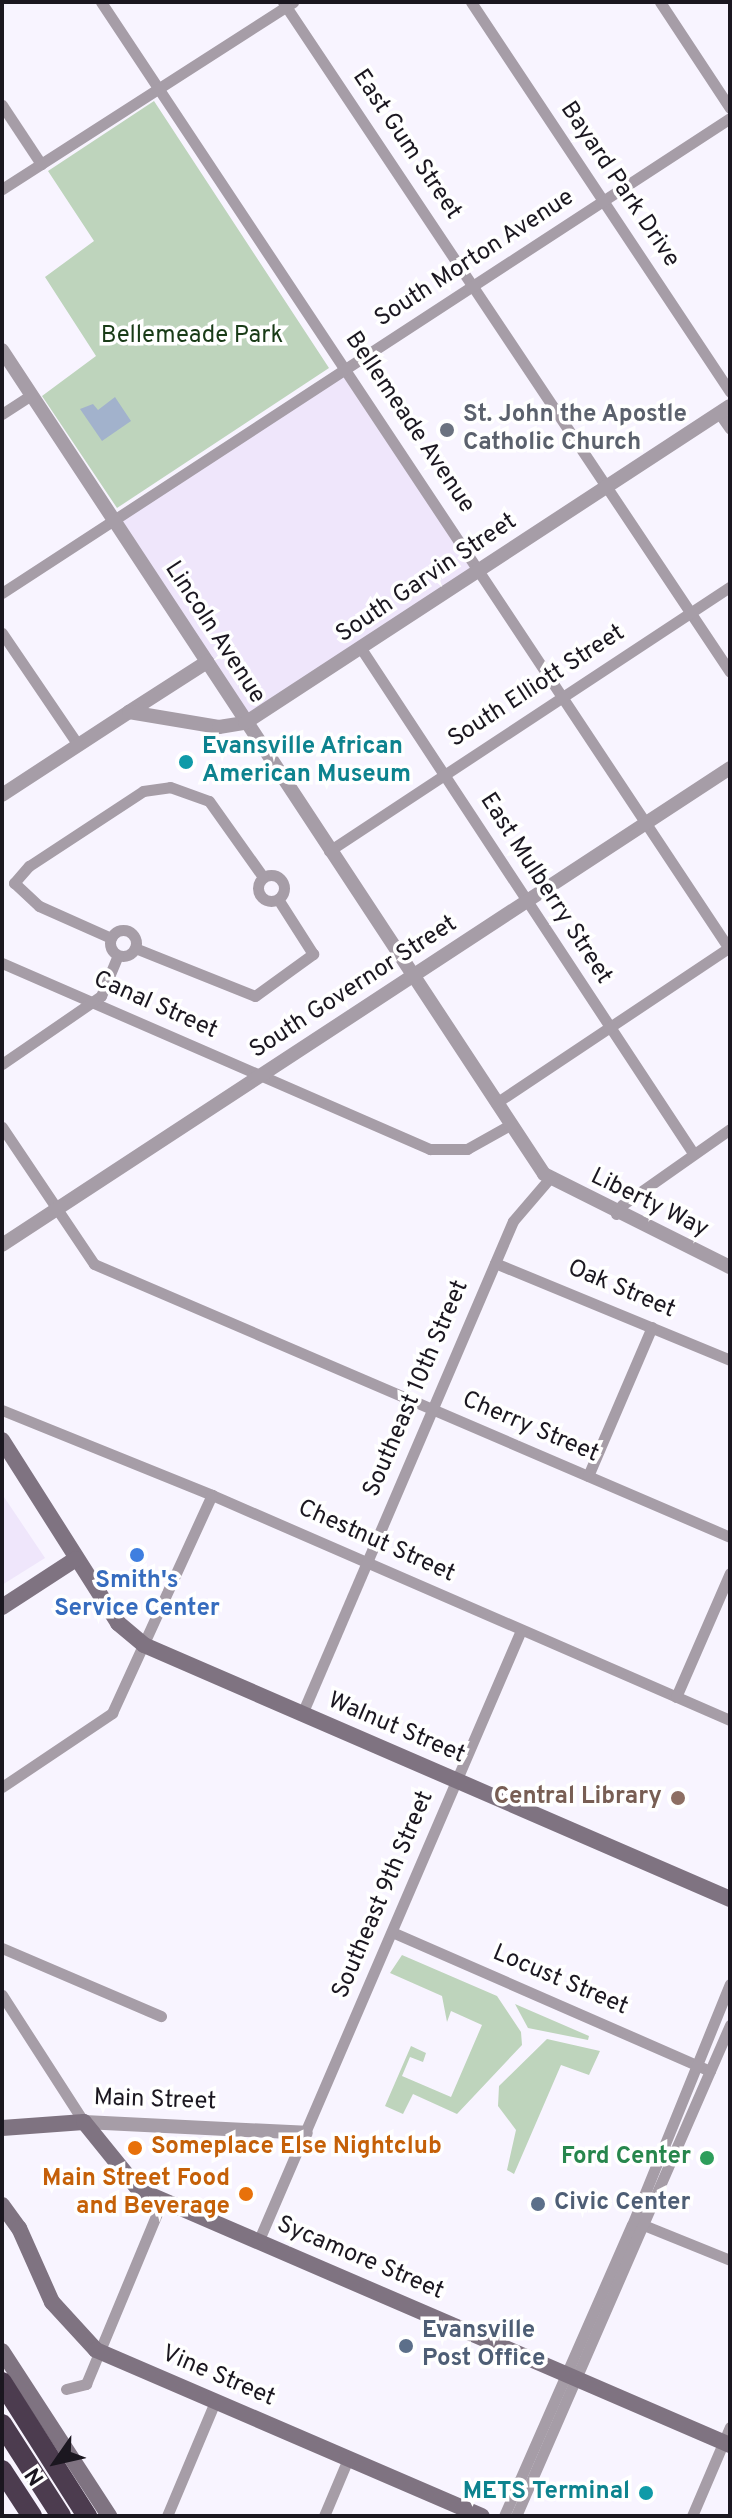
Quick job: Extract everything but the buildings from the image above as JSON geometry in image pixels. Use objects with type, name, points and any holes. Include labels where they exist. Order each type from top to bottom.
[{"type":"highway","points":[[2,2382],[87,2516]]},
{"type":"highway","points":[[2,2424],[61,2516]]},
{"type":"highway","points":[[2,2470],[32,2516]]},
{"type":"main road","name":"Walnut Street","points":[[2,1440],[118,1623],[144,1645],[730,1899]]},
{"type":"main road","points":[[2,1607],[76,1559]]},
{"type":"main road","name":"Main Street","points":[[2,2128],[84,2122]]},
{"type":"main road","name":"Sycamore Street","points":[[84,2122],[139,2190],[571,2376],[728,2438]]},
{"type":"main road","name":"Vine Street","points":[[2,2205],[24,2237],[52,2302],[99,2352],[482,2516]]},
{"type":"main road","points":[[2,2351],[109,2516]]},
{"type":"street","name":"Bellemeade Avenue","points":[[101,2],[730,948]]},
{"type":"street","name":"Bayard Park Drive","points":[[471,2],[730,392]]},
{"type":"street","points":[[660,2],[730,108]]},
{"type":"street","points":[[2,189],[288,4]]},
{"type":"street","name":"East Gum Street","points":[[288,4],[730,672]]},
{"type":"street","points":[[2,105],[41,164]]},
{"type":"street","name":"South Morton Avenue","points":[[2,593],[730,118]]},
{"type":"street","name":"Lincoln Avenue","points":[[2,350],[329,851],[549,1179]]},
{"type":"street","points":[[2,414],[31,395]]},
{"type":"street","points":[[725,409],[730,429]]},
{"type":"street","name":"South Garvin Street","points":[[129,712],[219,727],[245,723],[362,650],[725,409]]},
{"type":"street","name":"South Elliott Street","points":[[329,851],[730,587]]},
{"type":"street","points":[[2,633],[78,745]]},
{"type":"street","name":"East Mulberry Street","points":[[362,650],[693,1153]]},
{"type":"street","points":[[2,795],[207,662]]},
{"type":"street","name":"South Governor Street","points":[[2,1245],[730,768]]},
{"type":"street","points":[[2,1064],[104,992],[118,955],[111,938],[39,906],[14,883],[29,866],[143,791],[170,787],[209,801],[263,877],[282,881],[278,899],[313,954],[255,996],[135,948],[118,955]]},
{"type":"street","points":[[263,877],[260,896],[268,902],[278,899]]},
{"type":"street","points":[[111,938],[128,931],[135,948]]},
{"type":"street","points":[[496,1103],[730,948]]},
{"type":"street","name":"Canal Street","points":[[2,963],[430,1149],[467,1149],[510,1125]]},
{"type":"street","name":"Cherry Street","points":[[2,1127],[94,1264],[730,1537]]},
{"type":"street","points":[[616,1214],[622,1205],[730,1129]]},
{"type":"street","name":"Liberty Way","points":[[549,1179],[730,1267]]},
{"type":"street","name":"Southeast 10th Street","points":[[302,1714],[519,1211],[549,1179]]},
{"type":"street","name":"Oak Street","points":[[495,1263],[730,1360]]},
{"type":"street","points":[[588,1476],[652,1327]]},
{"type":"street","name":"Chestnut Street","points":[[2,1410],[212,1495],[730,1720]]},
{"type":"street","points":[[2,1787],[112,1713],[212,1495]]},
{"type":"street","points":[[676,1697],[730,1573]]},
{"type":"street","name":"Southeast 9th Street","points":[[258,2242],[521,1630]]},
{"type":"street","name":"Locust Street","points":[[392,1932],[710,2071]]},
{"type":"street","points":[[2,1948],[161,2016]]},
{"type":"street","points":[[516,2516],[730,1984]]},
{"type":"street","points":[[2,1995],[84,2122]]},
{"type":"street","points":[[504,2516],[647,2224],[730,2025]]},
{"type":"street","name":"Main Street","points":[[84,2122],[306,2133]]},
{"type":"street","points":[[66,2389],[86,2384],[162,2201]]},
{"type":"street","points":[[632,2225],[647,2224],[730,2260]]},
{"type":"street","points":[[167,2516],[215,2402]]},
{"type":"street","points":[[692,2516],[728,2438]]},
{"type":"street","points":[[324,2516],[348,2459]]},
{"type":"shaded area","points":[[345,373],[476,569],[249,719],[122,521]]},
{"type":"shaded area","points":[[2,1494],[45,1558],[2,1585]]},
{"type":"green space","name":"Bellemeade Park","points":[[154,101],[329,368],[117,508],[42,396],[96,356],[45,277],[94,241],[48,171]]},
{"type":"green space","points":[[402,1955],[497,1996],[521,2032],[522,2045],[457,2114],[413,2094],[403,2114],[385,2106],[411,2046],[426,2053],[423,2062],[410,2057],[402,2076],[451,2097],[482,2025],[451,2011],[447,2022],[442,1996],[390,1973]]},
{"type":"green space","points":[[515,2004],[589,2036],[588,2040],[528,2028]]},
{"type":"green space","points":[[547,2039],[600,2051],[589,2075],[561,2065],[514,2174],[507,2170],[516,2130],[498,2106],[499,2086]]},
{"type":"water","points":[[115,397],[131,421],[102,441],[80,409],[93,404],[98,410]]},
{"type":"place","name":"St. John the Apostle Catholic Church","points":[[447,430]]},
{"type":"place","name":"Evansville African American Museum","points":[[186,762]]},
{"type":"place","name":"Smith's Service Center","points":[[137,1555]]},
{"type":"place","name":"Central Library","points":[[678,1798]]},
{"type":"place","name":"Someplace Else Nightclub","points":[[135,2148]]},
{"type":"place","name":"Ford Center","points":[[707,2158]]},
{"type":"place","name":"Main Street Food and Beverage","points":[[246,2194]]},
{"type":"place","name":"Civic Center","points":[[538,2204]]},
{"type":"place","name":"Evansville Post Office","points":[[406,2346]]},
{"type":"place","name":"METS Terminal","points":[[646,2493]]}]
